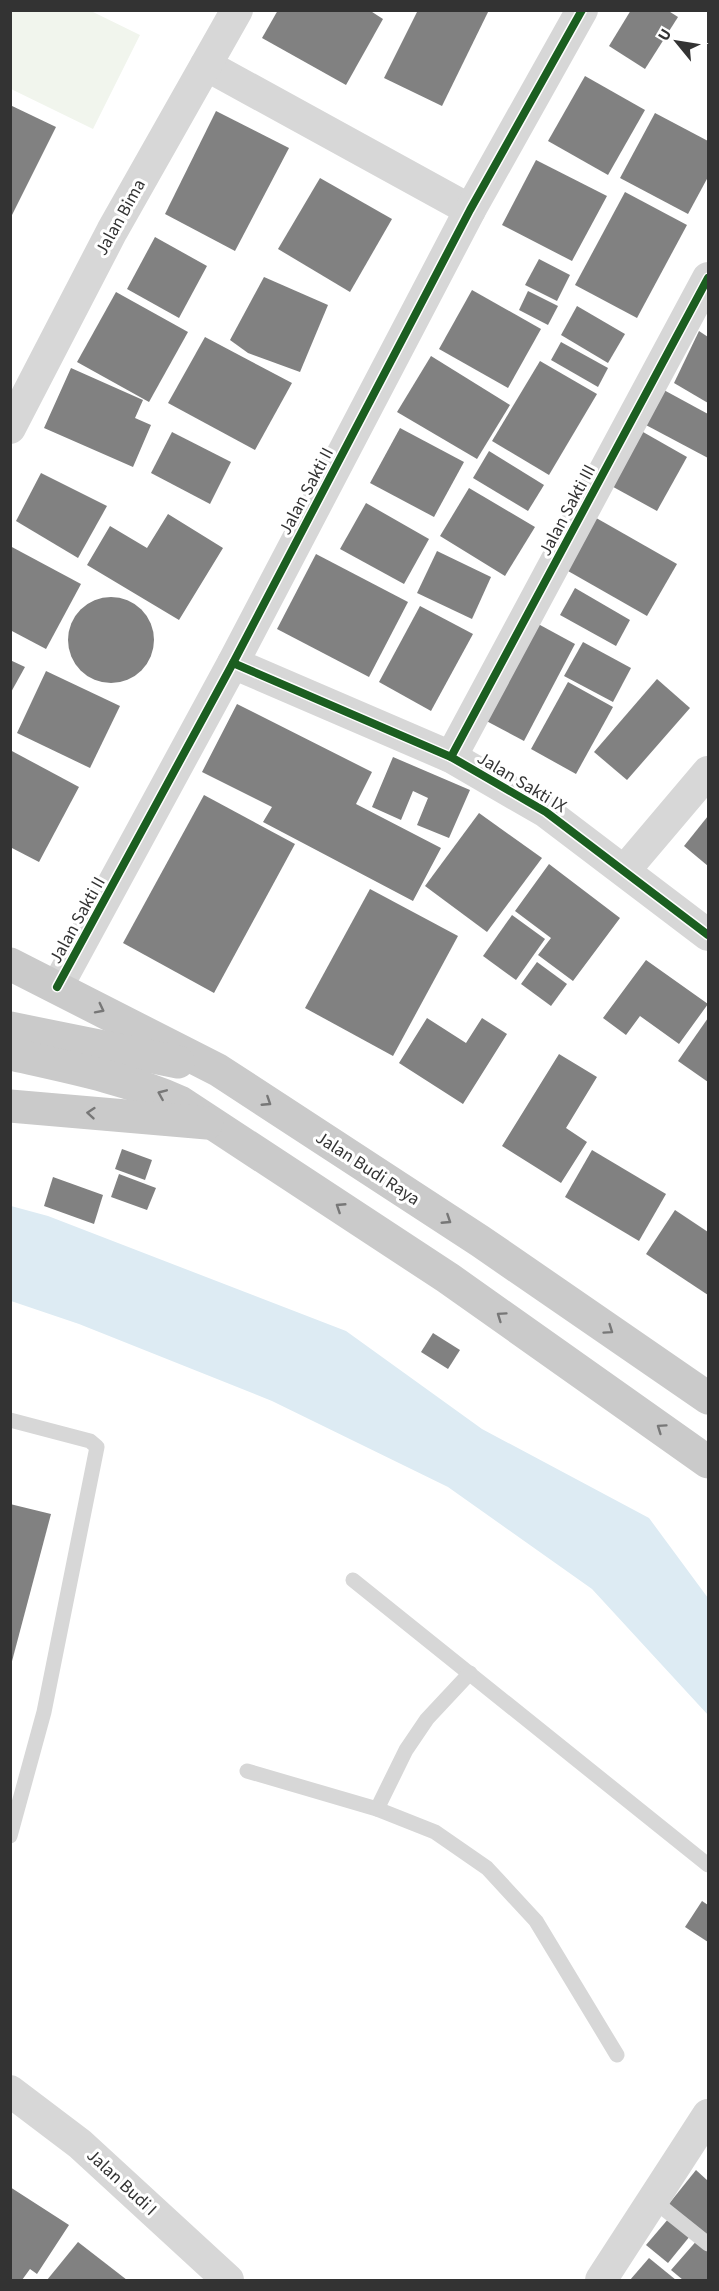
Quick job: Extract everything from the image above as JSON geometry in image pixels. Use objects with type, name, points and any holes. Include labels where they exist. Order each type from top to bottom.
[{"type":"main road","name":"Jalan Budi Raya","points":[[10,964],[218,1070],[480,1241],[708,1397]]},
{"type":"main road","points":[[10,1028],[218,1070]]},
{"type":"main road","points":[[10,1054],[146,1087],[180,1102],[448,1278],[708,1462]]},
{"type":"main road","points":[[10,1106],[212,1123]]},
{"type":"street","name":"Jalan Bima","points":[[10,428],[112,231],[237,10]]},
{"type":"street","name":"Jalan Sakti II","points":[[57,987],[233,663],[470,210],[582,10]]},
{"type":"street","points":[[206,65],[470,210]]},
{"type":"street","name":"Jalan Sakti III","points":[[451,757],[708,278]]},
{"type":"street","name":"Jalan Sakti IX","points":[[233,663],[451,757],[546,812],[708,935]]},
{"type":"street","points":[[625,870],[708,772]]},
{"type":"street","name":"Jalan Budi I","points":[[10,2091],[80,2144],[228,2280]]},
{"type":"street","points":[[601,2280],[708,2115]]},
{"type":"lane","points":[[10,1420],[90,1441],[97,1447],[44,1712],[12,1828]]},
{"type":"lane","points":[[353,1580],[708,1865]]},
{"type":"lane","points":[[377,1809],[406,1750],[427,1719],[470,1674]]},
{"type":"lane","points":[[247,1771],[377,1809],[435,1832],[487,1868],[536,1921],[618,2055]]},
{"type":"lane","points":[[652,2200],[708,2244]]},
{"type":"shaded area","points":[[10,11],[91,11],[140,35],[93,129],[11,89]]},
{"type":"shaded area","points":[[11,1206],[48,1216],[346,1331],[482,1429],[649,1518],[708,1598],[708,1715],[592,1589],[448,1487],[272,1401],[79,1324],[11,1301]]},
{"type":"building","points":[[278,10],[369,10],[383,19],[346,85],[262,38]]},
{"type":"building","points":[[418,10],[489,10],[442,106],[384,78]]},
{"type":"building","points":[[631,10],[667,10],[678,17],[645,69],[609,46]]},
{"type":"building","points":[[585,76],[645,110],[608,175],[548,141]]},
{"type":"building","points":[[10,105],[56,127],[10,219]]},
{"type":"building","points":[[216,111],[289,148],[235,251],[165,214]]},
{"type":"building","points":[[655,113],[708,141],[708,177],[688,214],[620,178]]},
{"type":"building","points":[[536,160],[607,196],[572,261],[502,225]]},
{"type":"building","points":[[320,178],[392,219],[350,292],[278,249]]},
{"type":"building","points":[[625,192],[687,225],[637,318],[575,285]]},
{"type":"building","points":[[155,237],[207,266],[179,318],[127,289]]},
{"type":"building","points":[[539,259],[570,275],[557,301],[525,285]]},
{"type":"building","points":[[264,277],[328,305],[300,372],[248,353],[230,340]]},
{"type":"building","points":[[472,290],[541,329],[508,388],[439,349]]},
{"type":"building","points":[[528,291],[558,306],[548,325],[519,310]]},
{"type":"building","points":[[116,292],[188,332],[149,402],[77,362]]},
{"type":"building","points":[[577,306],[625,334],[608,363],[561,335]]},
{"type":"building","points":[[699,331],[708,337],[708,403],[674,383]]},
{"type":"building","points":[[205,337],[292,383],[255,450],[168,403]]},
{"type":"building","points":[[561,342],[608,368],[598,387],[551,360]]},
{"type":"building","points":[[431,356],[510,405],[477,459],[397,412]]},
{"type":"building","points":[[540,361],[597,394],[549,475],[492,441]]},
{"type":"building","points":[[71,368],[143,400],[135,418],[151,425],[133,467],[44,428]]},
{"type":"building","points":[[662,389],[708,414],[708,458],[644,424]]},
{"type":"building","points":[[400,428],[464,462],[434,517],[370,483]]},
{"type":"building","points":[[636,428],[687,457],[657,511],[606,483]]},
{"type":"building","points":[[172,432],[231,462],[210,504],[151,473]]},
{"type":"building","points":[[489,451],[544,485],[528,511],[473,478]]},
{"type":"building","points":[[41,473],[107,506],[78,558],[16,521]]},
{"type":"building","points":[[469,488],[535,527],[505,576],[440,536]]},
{"type":"building","points":[[366,503],[429,539],[404,584],[340,549]]},
{"type":"building","points":[[168,514],[223,548],[179,620],[87,565],[110,526],[147,548]]},
{"type":"building","points":[[591,515],[677,564],[647,616],[561,567]]},
{"type":"building","points":[[10,546],[81,584],[46,649],[10,630]]},
{"type":"building","points":[[437,551],[491,577],[472,619],[417,593]]},
{"type":"building","points":[[316,554],[408,602],[369,677],[277,629]]},
{"type":"building","points":[[575,588],[630,620],[616,646],[560,615]]},
{"type":"building","points":[[103,597],[119,597],[142,609],[151,623],[154,640],[151,657],[142,671],[119,683],[103,683],[87,676],[75,664],[68,648],[68,632],[75,616],[87,604]]},
{"type":"building","points":[[420,606],[473,634],[431,711],[379,682]]},
{"type":"building","points":[[529,619],[575,644],[524,741],[477,716]]},
{"type":"building","points":[[583,642],[631,668],[613,702],[564,676]]},
{"type":"building","points":[[10,660],[25,667],[10,694]]},
{"type":"building","points":[[46,671],[120,706],[90,768],[17,733]]},
{"type":"building","points":[[657,679],[690,708],[627,780],[594,752]]},
{"type":"building","points":[[568,682],[613,707],[576,774],[531,749]]},
{"type":"building","points":[[237,704],[372,772],[356,804],[441,848],[413,901],[263,822],[272,807],[202,772]]},
{"type":"building","points":[[10,750],[79,787],[39,862],[10,847]]},
{"type":"building","points":[[393,757],[470,790],[449,838],[417,825],[428,798],[413,791],[401,820],[372,807]]},
{"type":"building","points":[[204,795],[295,844],[214,993],[123,943]]},
{"type":"building","points":[[479,813],[542,858],[487,932],[425,886]]},
{"type":"building","points":[[708,816],[708,866],[684,846]]},
{"type":"building","points":[[549,864],[620,918],[573,981],[538,955],[551,938],[515,911]]},
{"type":"building","points":[[370,889],[458,936],[393,1056],[305,1008]]},
{"type":"building","points":[[512,915],[545,939],[516,980],[483,956]]},
{"type":"building","points":[[646,960],[708,1004],[679,1044],[640,1016],[626,1035],[603,1018]]},
{"type":"building","points":[[537,962],[567,984],[551,1006],[521,984]]},
{"type":"building","points":[[427,1018],[466,1043],[482,1018],[507,1034],[463,1104],[399,1063]]},
{"type":"building","points":[[708,1018],[708,1082],[678,1061]]},
{"type":"building","points":[[559,1054],[597,1077],[566,1128],[587,1142],[561,1183],[502,1146]]},
{"type":"building","points":[[122,1149],[152,1160],[145,1180],[115,1169]]},
{"type":"building","points":[[592,1150],[666,1194],[639,1241],[565,1197]]},
{"type":"building","points":[[119,1174],[156,1188],[147,1210],[111,1197]]},
{"type":"building","points":[[53,1177],[103,1195],[94,1224],[44,1206]]},
{"type":"building","points":[[675,1210],[708,1232],[708,1295],[646,1254]]},
{"type":"building","points":[[433,1333],[460,1350],[448,1369],[421,1352]]},
{"type":"building","points":[[10,1504],[51,1514],[11,1665],[10,1665]]},
{"type":"building","points":[[702,1901],[708,1905],[708,1942],[685,1927]]},
{"type":"building","points":[[696,2170],[708,2181],[708,2239],[668,2205]]},
{"type":"building","points":[[10,2187],[69,2225],[37,2274],[30,2269],[22,2280],[10,2280]]},
{"type":"building","points":[[669,2218],[690,2236],[668,2263],[646,2245]]},
{"type":"building","points":[[699,2238],[708,2246],[708,2280],[683,2280],[671,2270]]},
{"type":"building","points":[[78,2242],[127,2280],[47,2280]]},
{"type":"building","points":[[649,2258],[676,2280],[630,2280]]},
{"type":"cycle path","points":[[57,987],[233,663],[470,210],[582,10]]},
{"type":"cycle path","points":[[451,757],[708,278]]},
{"type":"cycle path","points":[[233,663],[451,757],[546,812],[708,935]]}]
